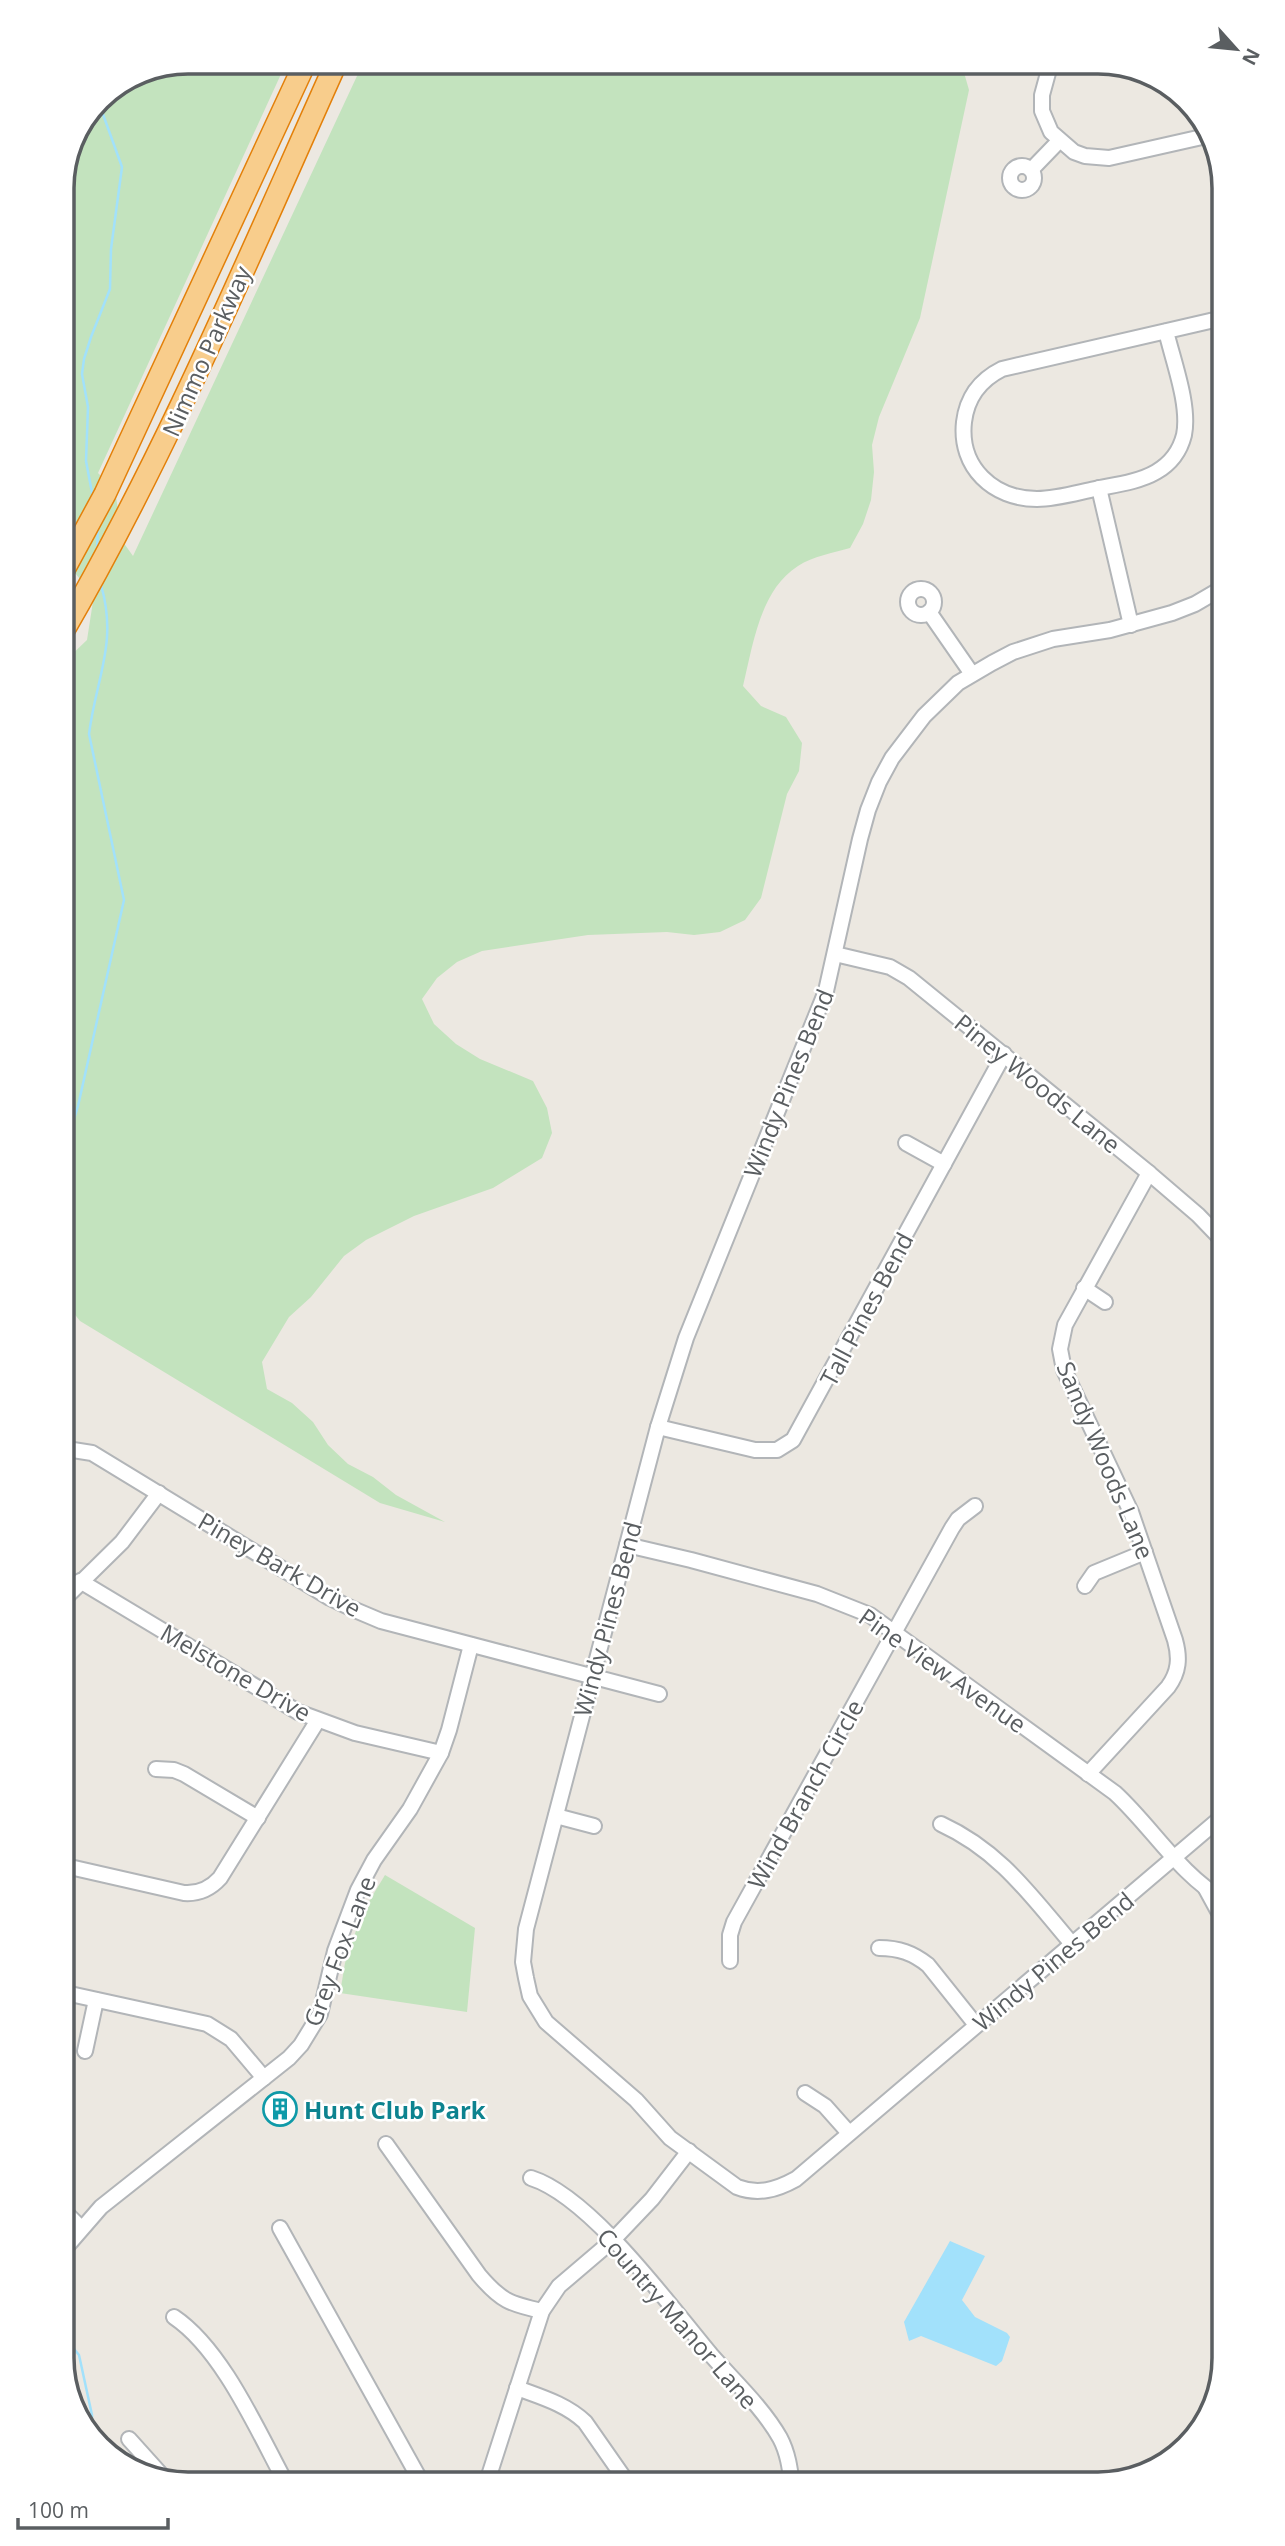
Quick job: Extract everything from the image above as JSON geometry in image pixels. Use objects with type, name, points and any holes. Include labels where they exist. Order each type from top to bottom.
[{"type":"highway","name":"Nimmo Parkway","points":[[74,553],[105,494],[300,74]]},
{"type":"highway","name":"Nimmo Parkway","points":[[74,613],[161,450],[331,74]]},
{"type":"street","points":[[1048,74],[1042,95],[1042,111],[1051,132],[1074,152],[1109,158],[1200,138]]},
{"type":"street","points":[[1032,169],[1059,141]]},
{"type":"street","points":[[1166,331],[1186,419],[1182,443],[1169,463],[1158,472],[1099,488],[1038,499],[1011,495],[986,482],[960,455],[967,408],[977,388],[992,374],[1002,369],[1166,331],[1212,321]]},
{"type":"street","points":[[1099,488],[1130,625]]},
{"type":"street","name":"Windy Pines Bend","points":[[1212,593],[1172,614],[1035,644],[1013,652],[972,674],[958,683],[924,716],[892,758],[879,782],[862,830],[835,954],[819,1010],[686,1338],[658,1427],[523,1946],[523,1962],[530,1996],[541,2015],[557,2033],[636,2100],[661,2129],[737,2187],[749,2191],[775,2189],[796,2179],[1212,1825]]},
{"type":"street","points":[[929,612],[972,674]]},
{"type":"street","name":"Piney Woods Lane","points":[[835,954],[901,972],[1149,1173],[1212,1230]]},
{"type":"street","name":"Tall Pines Bend","points":[[658,1427],[755,1450],[777,1450],[793,1440],[1004,1054]]},
{"type":"street","points":[[906,1143],[944,1164]]},
{"type":"street","name":"Sandy Woods Lane","points":[[1088,1774],[1168,1687],[1177,1671],[1179,1651],[1145,1552],[1114,1473],[1061,1361],[1060,1349],[1065,1325],[1149,1173]]},
{"type":"street","points":[[1084,1288],[1105,1302]]},
{"type":"street","name":"Piney Bark Drive","points":[[74,1450],[92,1453],[330,1598],[381,1621],[659,1694]]},
{"type":"street","points":[[74,1588],[122,1542],[159,1493]]},
{"type":"street","name":"Wind Branch Circle","points":[[730,1961],[730,1935],[734,1922],[952,1528],[958,1519],[975,1506]]},
{"type":"street","name":"Pine View Avenue","points":[[627,1545],[817,1594],[870,1615],[1132,1809],[1212,1893]]},
{"type":"street","points":[[1085,1586],[1094,1573],[1145,1552]]},
{"type":"street","name":"Melstone Drive","points":[[80,1581],[298,1712],[366,1736],[441,1753]]},
{"type":"street","name":"Grey Fox Lane","points":[[74,2237],[101,2207],[289,2058],[311,2030],[324,2004],[335,1951],[358,1890],[381,1850],[410,1809],[441,1753],[471,1645]]},
{"type":"street","points":[[74,1868],[184,1893],[201,1891],[220,1878],[318,1720]]},
{"type":"street","points":[[156,1769],[184,1773],[258,1818]]},
{"type":"street","points":[[555,1816],[594,1826]]},
{"type":"street","points":[[941,1824],[971,1839],[999,1861],[1072,1944]]},
{"type":"street","name":"Pine View Avenue","points":[[1206,1889],[1212,1900]]},
{"type":"street","points":[[879,1948],[896,1949],[928,1965],[975,2025]]},
{"type":"street","points":[[74,1995],[207,2024],[231,2039],[264,2078]]},
{"type":"street","points":[[85,2052],[96,2000]]},
{"type":"street","points":[[805,2093],[824,2106],[849,2133]]},
{"type":"street","points":[[386,2144],[495,2295],[512,2305],[542,2311]]},
{"type":"street","points":[[490,2472],[542,2311],[559,2286],[613,2240],[652,2199],[689,2151]]},
{"type":"street","name":"Country Manor Lane","points":[[531,2178],[566,2196],[613,2240],[773,2427],[787,2454],[790,2472]]},
{"type":"street","points":[[74,2221],[81,2228]]},
{"type":"street","points":[[280,2228],[416,2472]]},
{"type":"street","points":[[174,2317],[188,2326],[206,2345],[280,2472]]},
{"type":"street","points":[[517,2388],[566,2406],[576,2413],[620,2472]]},
{"type":"street","points":[[129,2439],[154,2468]]},
{"type":"green space","points":[[281,74],[98,473],[115,490],[123,542],[133,556],[358,74],[964,74],[969,90],[920,318],[879,417],[872,445],[874,472],[871,500],[863,524],[850,548],[810,560],[785,576],[767,604],[755,636],[743,686],[761,706],[786,717],[802,743],[799,771],[787,794],[761,898],[745,920],[720,932],[694,935],[667,932],[588,935],[482,951],[457,962],[437,978],[422,999],[434,1024],[456,1044],[480,1059],[533,1081],[547,1108],[552,1133],[542,1158],[493,1188],[414,1216],[366,1240],[344,1256],[311,1297],[289,1317],[262,1362],[267,1389],[292,1403],[313,1422],[328,1445],[348,1464],[445,1522],[380,1503],[80,1321],[74,1313],[74,652],[87,640],[94,595],[74,572],[74,180],[77,158],[85,137],[97,118],[112,102],[130,89],[165,76]]},
{"type":"green space","points":[[385,1875],[475,1928],[467,2012],[340,1993],[345,1963],[362,1913]]},
{"type":"water","points":[[950,2241],[985,2256],[962,2300],[975,2317],[1010,2337],[1002,2361],[996,2366],[921,2336],[909,2341],[904,2322]]},
{"type":"waterway","points":[[93,498],[86,461],[88,407],[82,374],[91,337],[110,289],[111,249],[122,167],[102,112]]},
{"type":"waterway","points":[[97,550],[98,525]]},
{"type":"waterway","points":[[74,1119],[124,900],[89,734],[107,643],[106,606],[101,585]]},
{"type":"waterway","points":[[74,2349],[79,2355],[92,2420]]},
{"type":"place","name":"Hunt Club Park","points":[[280,2109]]}]
